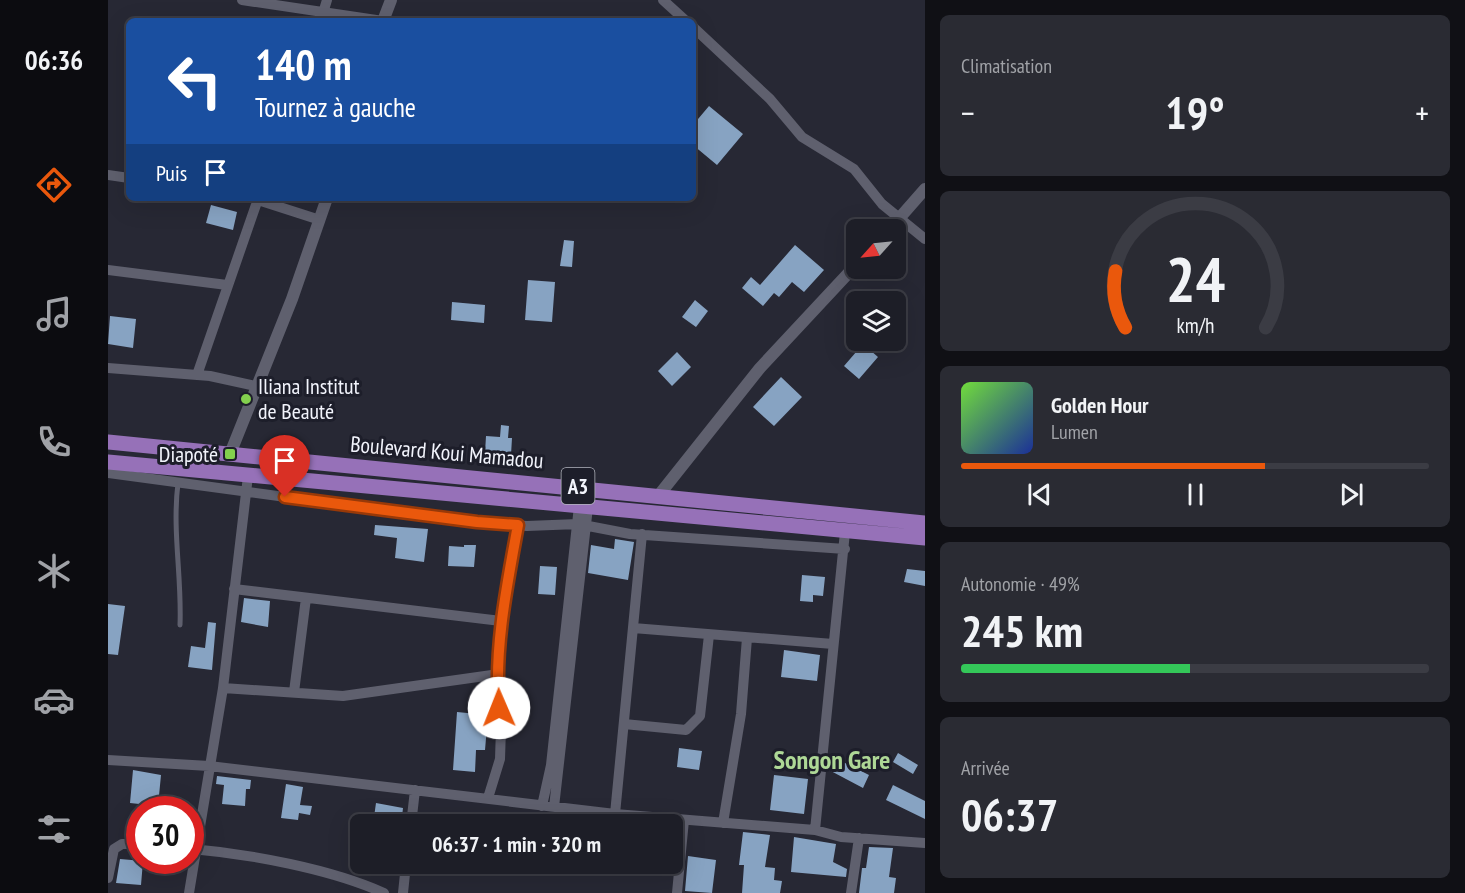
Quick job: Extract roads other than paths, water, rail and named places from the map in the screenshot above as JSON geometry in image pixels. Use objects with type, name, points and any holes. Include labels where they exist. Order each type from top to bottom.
[{"type":"main road","name":"Boulevard Koui Mamadou","points":[[108,442],[925,523]]},
{"type":"main road","points":[[226,474],[230,454]]},
{"type":"main road","name":"Boulevard Koui Mamadou","points":[[108,462],[226,474],[247,484],[584,506],[925,538]]},
{"type":"street","points":[[242,0],[360,18]]},
{"type":"street","points":[[323,13],[327,0]]},
{"type":"street","points":[[384,18],[391,0]]},
{"type":"street","points":[[663,0],[683,18]]},
{"type":"street","points":[[696,30],[770,99],[802,137],[854,169],[882,204],[898,219],[925,189]]},
{"type":"street","points":[[108,175],[126,178]]},
{"type":"street","points":[[197,375],[254,201]]},
{"type":"street","points":[[261,201],[320,220]]},
{"type":"street","points":[[230,454],[292,299],[326,201]]},
{"type":"street","points":[[906,225],[925,239]]},
{"type":"street","points":[[108,270],[227,285]]},
{"type":"street","points":[[659,495],[760,368],[846,276]]},
{"type":"street","points":[[108,368],[197,375],[256,386]]},
{"type":"street","points":[[108,473],[178,483],[247,484],[466,521],[518,525],[582,525],[630,534],[845,549]]},
{"type":"street","points":[[204,796],[223,688],[247,484]]},
{"type":"street","points":[[554,807],[584,506]]},
{"type":"street","points":[[488,798],[500,759],[501,621],[518,525]]},
{"type":"street","points":[[542,806],[551,765],[582,525]]},
{"type":"street","points":[[815,830],[845,532]]},
{"type":"street","points":[[108,760],[209,766],[615,814],[642,534]]},
{"type":"street","points":[[234,589],[501,621]]},
{"type":"street","points":[[294,692],[306,598]]},
{"type":"street","points":[[633,628],[833,644]]},
{"type":"street","points":[[624,724],[686,730],[693,726],[700,716],[709,634]]},
{"type":"street","points":[[723,823],[741,714],[747,638]]},
{"type":"street","points":[[223,688],[343,696],[500,674]]},
{"type":"street","points":[[412,814],[415,790]]},
{"type":"street","points":[[677,893],[684,820],[815,830],[859,838],[925,843]]},
{"type":"street","points":[[851,893],[859,838]]},
{"type":"street","points":[[108,878],[114,849],[126,844]]},
{"type":"street","points":[[204,851],[260,859],[336,876],[360,882],[384,893]]},
{"type":"street","points":[[189,893],[191,874]]},
{"type":"street","points":[[403,893],[405,874]]},
{"type":"lane","points":[[178,483],[174,514],[181,587],[180,625]]},
{"type":"place","name":"Iliana Institut de Beauté","points":[[246,399]]},
{"type":"place","name":"Diapoté","points":[[230,454]]},
{"type":"district","name":"Songon Gare","points":[[832,759]]}]
